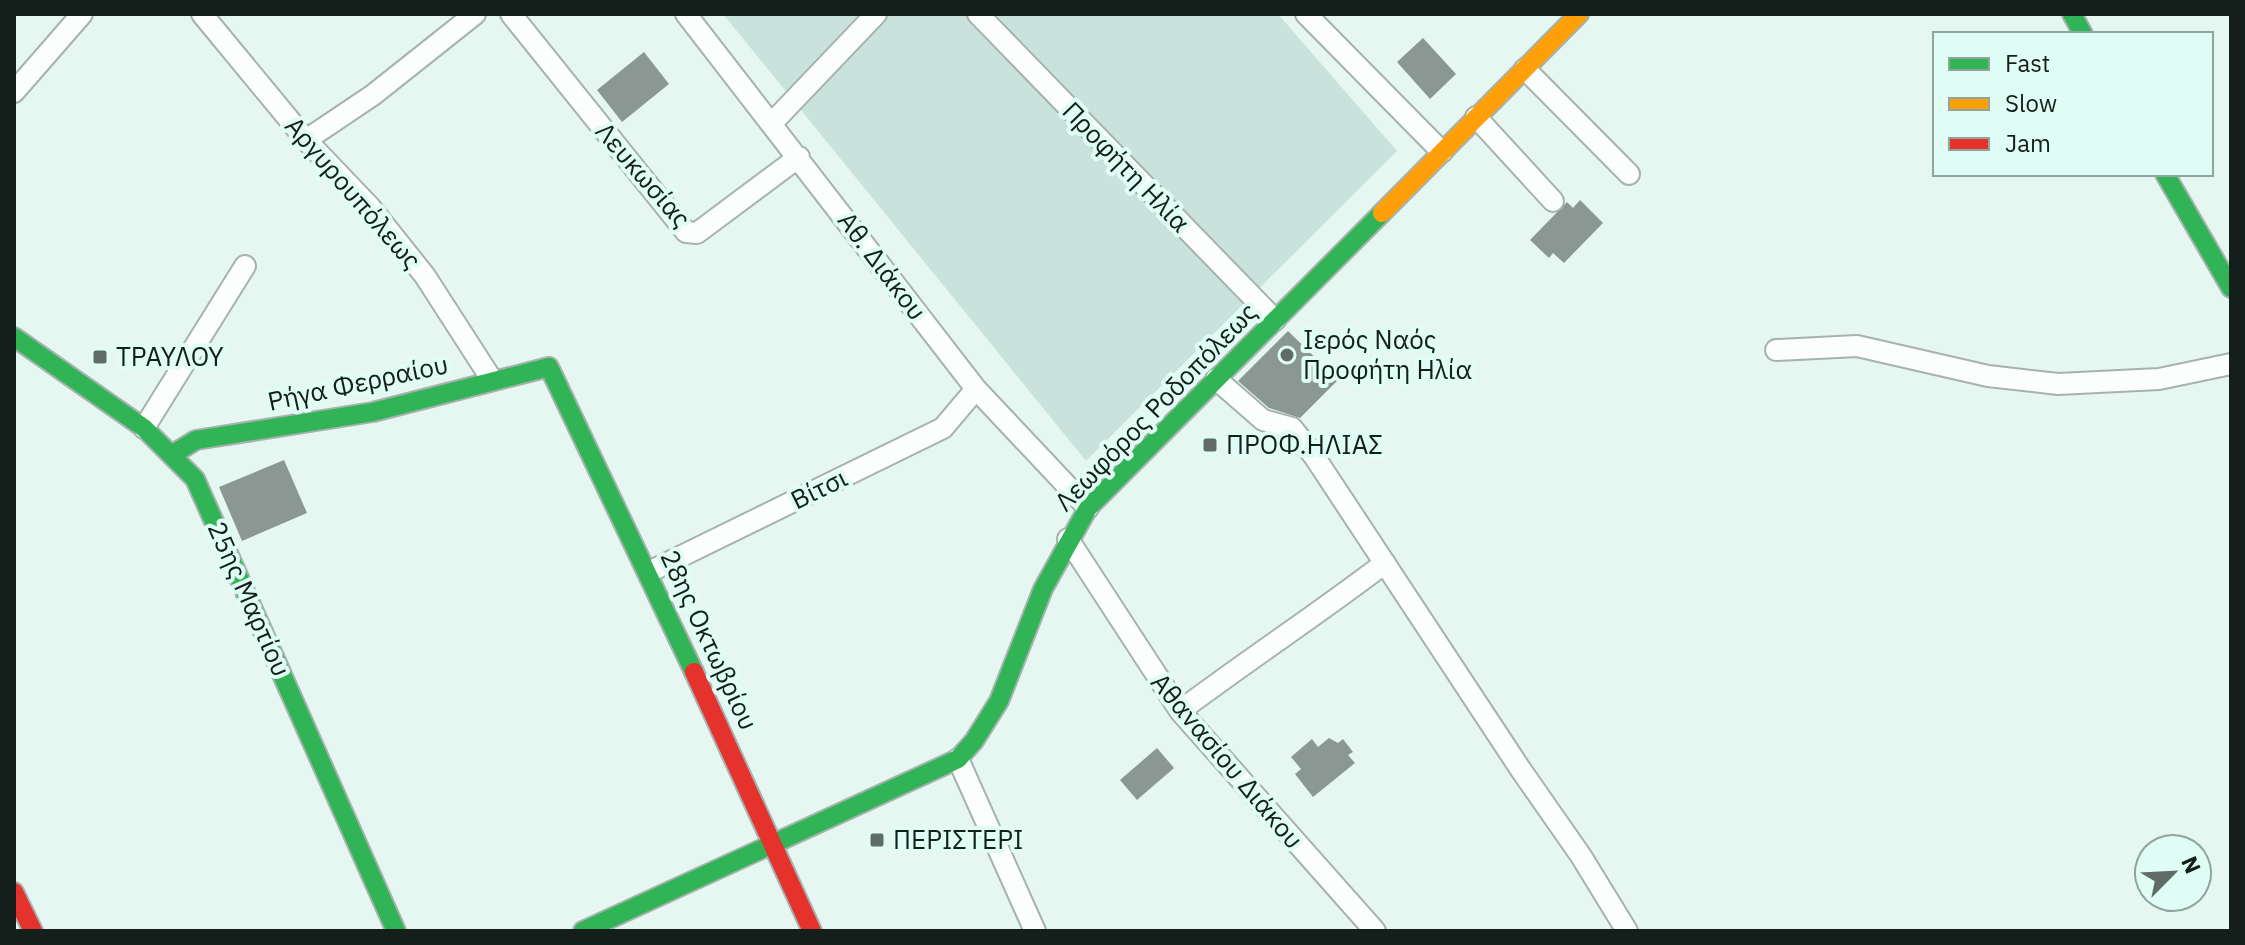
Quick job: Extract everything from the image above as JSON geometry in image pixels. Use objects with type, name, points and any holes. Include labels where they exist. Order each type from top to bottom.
[{"type":"street","points":[[14,92],[82,14]]},
{"type":"street","name":"Αργυρουπόλεως","points":[[202,14],[306,140],[370,207],[425,276],[492,380]]},
{"type":"street","points":[[306,140],[373,95],[475,14]]},
{"type":"street","name":"Λευκωσίας","points":[[511,14],[686,232],[697,233],[799,157]]},
{"type":"street","name":"Αθ. Διάκου","points":[[686,14],[773,122],[976,389],[1088,508]]},
{"type":"street","points":[[773,122],[876,14]]},
{"type":"street","name":"Προφήτη Ηλία","points":[[978,14],[1275,320]]},
{"type":"street","points":[[1306,14],[1442,152]]},
{"type":"street","name":"Λεωφόρος Ροδοπόλεως","points":[[583,931],[958,759],[991,718],[1068,539],[1088,508],[1579,14]]},
{"type":"street","points":[[1525,69],[1629,174]]},
{"type":"street","points":[[1476,117],[1553,201]]},
{"type":"street","points":[[2166,176],[2231,288]]},
{"type":"street","points":[[144,428],[245,266]]},
{"type":"street","name":"25ης Μαρτίου","points":[[14,337],[144,428],[195,479],[396,931]]},
{"type":"street","points":[[1776,350],[1857,346],[1988,376],[2058,384],[2159,379],[2231,364]]},
{"type":"street","name":"Ρήγα Φερραίου","points":[[173,454],[196,440],[373,412],[542,366],[554,372]]},
{"type":"street","name":"28ης Οκτωβρίου","points":[[554,372],[649,572],[812,931]]},
{"type":"street","points":[[1216,379],[1263,420],[1292,428],[1348,503],[1581,856],[1627,931]]},
{"type":"street","name":"Βίτσι","points":[[649,572],[943,428],[976,389]]},
{"type":"street","name":"Αθανασίου Διάκου","points":[[1068,539],[1180,711],[1375,931]]},
{"type":"street","points":[[1180,711],[1275,639],[1307,624],[1385,563]]},
{"type":"street","points":[[958,759],[1035,931]]},
{"type":"street","points":[[14,892],[33,931]]},
{"type":"green space","points":[[723,14],[1278,14],[1397,151],[1086,461]]},
{"type":"building","points":[[1423,38],[1456,74],[1430,99],[1397,62]]},
{"type":"building","points":[[644,52],[669,84],[622,122],[597,90]]},
{"type":"building","points":[[1580,200],[1603,223],[1564,263],[1553,253],[1549,258],[1530,240],[1567,202],[1573,208]]},
{"type":"building","name":"Ιερός Ναός Προφήτη Ηλία","points":[[1288,331],[1338,380],[1300,418],[1269,408],[1238,381]]},
{"type":"building","points":[[284,460],[307,513],[242,541],[219,487]]},
{"type":"building","points":[[1329,738],[1338,743],[1343,739],[1353,752],[1348,755],[1355,763],[1313,797],[1295,774],[1301,769],[1291,757],[1312,739],[1318,747]]},
{"type":"building","points":[[1157,748],[1174,768],[1137,800],[1120,780]]},
{"type":"traffic: fast","points":[[2072,14],[2082,32]]},
{"type":"traffic: fast","points":[[2166,176],[2231,288]]},
{"type":"traffic: fast","points":[[583,931],[958,759],[974,741],[999,701],[1043,589],[1088,508],[1382,213]]},
{"type":"traffic: fast","points":[[14,337],[144,428],[195,479],[396,931]]},
{"type":"traffic: fast","points":[[173,454],[196,440],[373,412],[549,367],[694,672]]},
{"type":"traffic: slow","points":[[1382,213],[1579,14]]},
{"type":"traffic: jam","points":[[694,672],[812,931]]},
{"type":"traffic: jam","points":[[14,892],[33,931]]},
{"type":"place","name":"Ιερός Ναός Προφήτη Ηλία","points":[[1287,355]]},
{"type":"place","name":"ΤΡΑΥΛΟΥ","points":[[100,357]]},
{"type":"place","name":"ΠΡΟΦ.ΗΛΙΑΣ","points":[[1210,445]]},
{"type":"place","name":"ΠΕΡΙΣΤΕΡΙ","points":[[877,840]]}]
